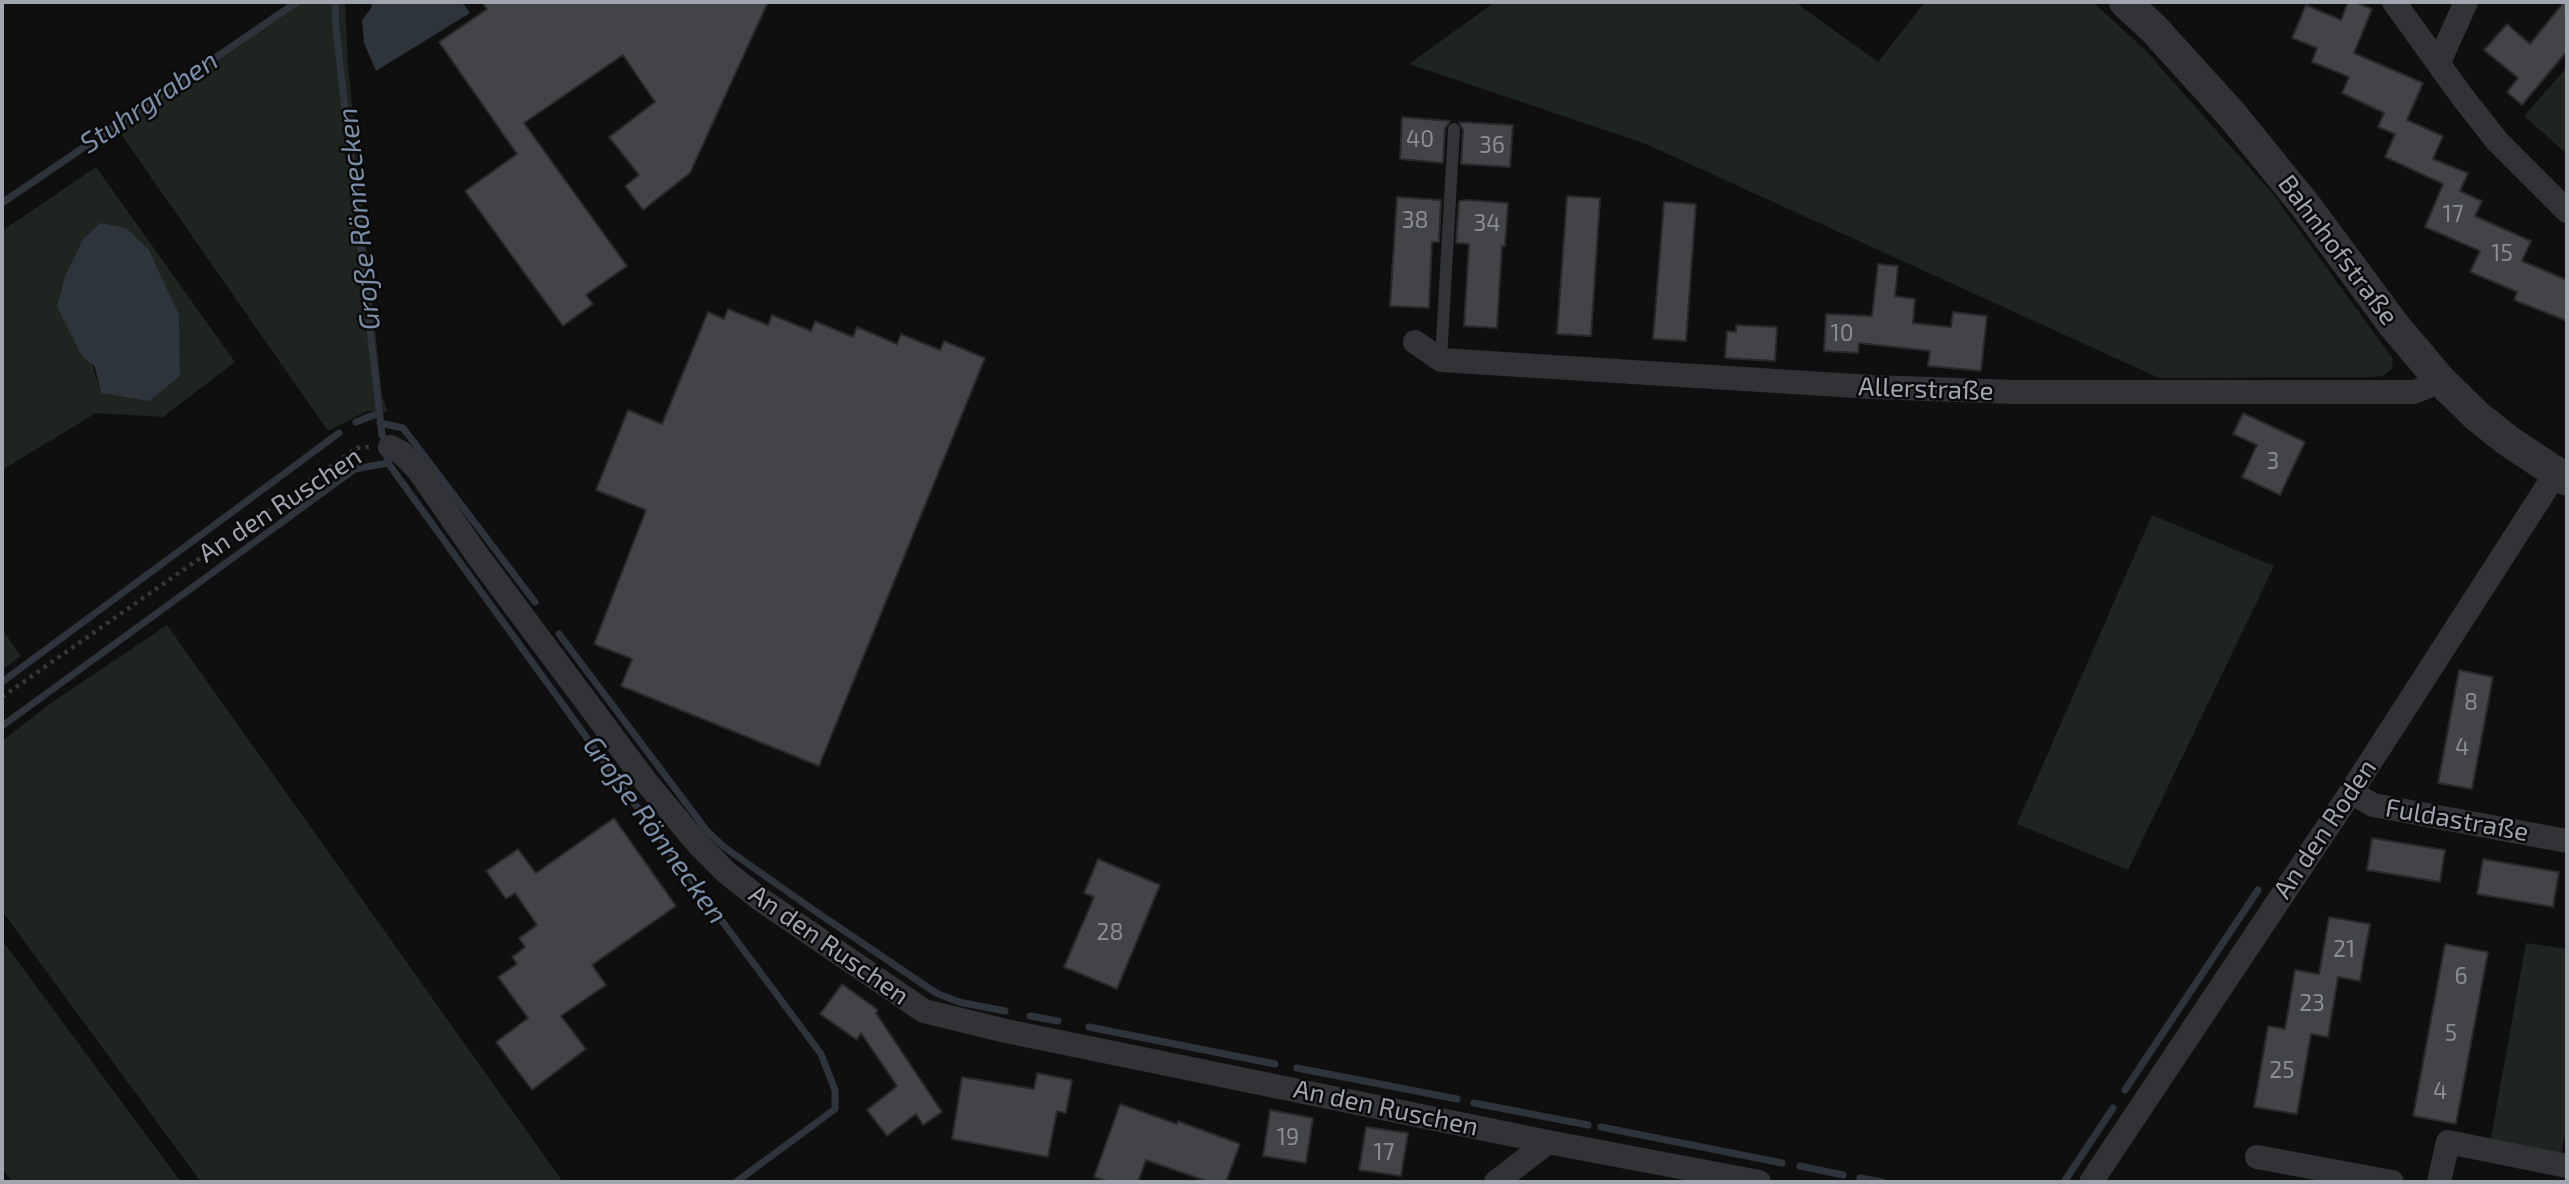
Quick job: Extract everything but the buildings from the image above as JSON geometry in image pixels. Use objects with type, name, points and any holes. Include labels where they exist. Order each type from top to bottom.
[{"type":"street","name":"Bahnhofstraße","points":[[2125,2],[2155,30],[2232,115],[2305,205],[2393,324],[2441,381],[2487,424],[2561,476]]},
{"type":"street","points":[[2394,2],[2497,141],[2567,211]]},
{"type":"street","points":[[2439,62],[2466,2]]},
{"type":"street","points":[[1415,342],[1441,360]]},
{"type":"street","name":"Allerstraße","points":[[1441,360],[1872,387],[2016,393],[2414,392],[2441,381]]},
{"type":"street","name":"An den Ruschen","points":[[390,447],[402,453],[419,471],[477,555],[639,772],[698,844],[727,873],[760,899],[924,1011],[1006,1031],[1548,1142],[1759,1182]]},
{"type":"street","name":"An den Roden","points":[[2091,1182],[2561,476]]},
{"type":"street","name":"Fuldastraße","points":[[2351,792],[2373,805],[2567,841]]},
{"type":"street","points":[[1496,1182],[1548,1142]]},
{"type":"street","points":[[2439,1182],[2448,1142],[2567,1166]]},
{"type":"street","points":[[2257,1157],[2392,1182]]},
{"type":"lane","points":[[1441,360],[1454,129]]},
{"type":"path","name":"An den Ruschen","points":[[2,697],[358,448],[390,447]]},
{"type":"shaded area","points":[[303,2],[345,2],[348,65],[382,396],[388,412],[367,411],[328,431],[116,127]]},
{"type":"shaded area","points":[[372,2],[462,2],[470,13],[376,71],[364,43],[362,20]]},
{"type":"shaded area","points":[[1495,2],[1795,2],[1878,62],[1925,2],[2093,2],[2144,49],[2273,194],[2393,359],[2392,369],[2383,376],[2374,377],[2159,378],[1646,144],[1409,64]]},
{"type":"shaded area","points":[[2567,67],[2567,154],[2524,116]]},
{"type":"shaded area","points":[[96,167],[235,362],[163,417],[96,413],[2,470],[2,231]],"holes":[[[100,223],[101,393],[65,276],[83,239]]]},
{"type":"shaded area","points":[[100,223],[126,228],[149,250],[179,315],[180,376],[149,401],[101,393],[95,367],[82,356],[57,307],[65,276],[83,239]]},
{"type":"shaded area","points":[[2152,515],[2274,566],[2128,870],[2017,824]]},
{"type":"shaded area","points":[[167,625],[563,1182],[201,1182],[2,911],[2,741],[51,703]]},
{"type":"shaded area","points":[[2,629],[21,656],[2,670]]},
{"type":"shaded area","points":[[2,940],[181,1182],[12,1182],[2,1168]]},
{"type":"shaded area","points":[[2526,943],[2567,949],[2567,1121],[2561,1156],[2490,1143]]},
{"type":"waterway","name":"Stuhrgraben","points":[[2,203],[297,2]]},
{"type":"waterway","name":"Große Rönnecken","points":[[335,2],[382,435]]},
{"type":"waterway","points":[[356,422],[379,413]]},
{"type":"waterway","points":[[380,423],[403,428],[535,602]]},
{"type":"waterway","points":[[2,682],[339,433]]},
{"type":"waterway","name":"Große Rönnecken","points":[[387,457],[388,463],[629,796],[821,1054],[835,1090],[835,1109],[736,1182]]},
{"type":"waterway","points":[[2,726],[355,469],[388,463]]},
{"type":"waterway","points":[[559,634],[707,831],[724,847],[936,993],[959,1002],[1005,1011]]},
{"type":"waterway","points":[[2125,1090],[2258,890]]},
{"type":"waterway","points":[[1030,1016],[1058,1021]]},
{"type":"waterway","points":[[1089,1027],[1275,1064]]},
{"type":"waterway","points":[[1297,1068],[1457,1099]]},
{"type":"waterway","points":[[1474,1103],[1588,1125]]},
{"type":"waterway","points":[[2064,1182],[2113,1108]]},
{"type":"waterway","points":[[1601,1127],[1782,1163]]},
{"type":"waterway","points":[[1800,1166],[1843,1175]]},
{"type":"waterway","points":[[1860,1178],[1882,1182]]}]
